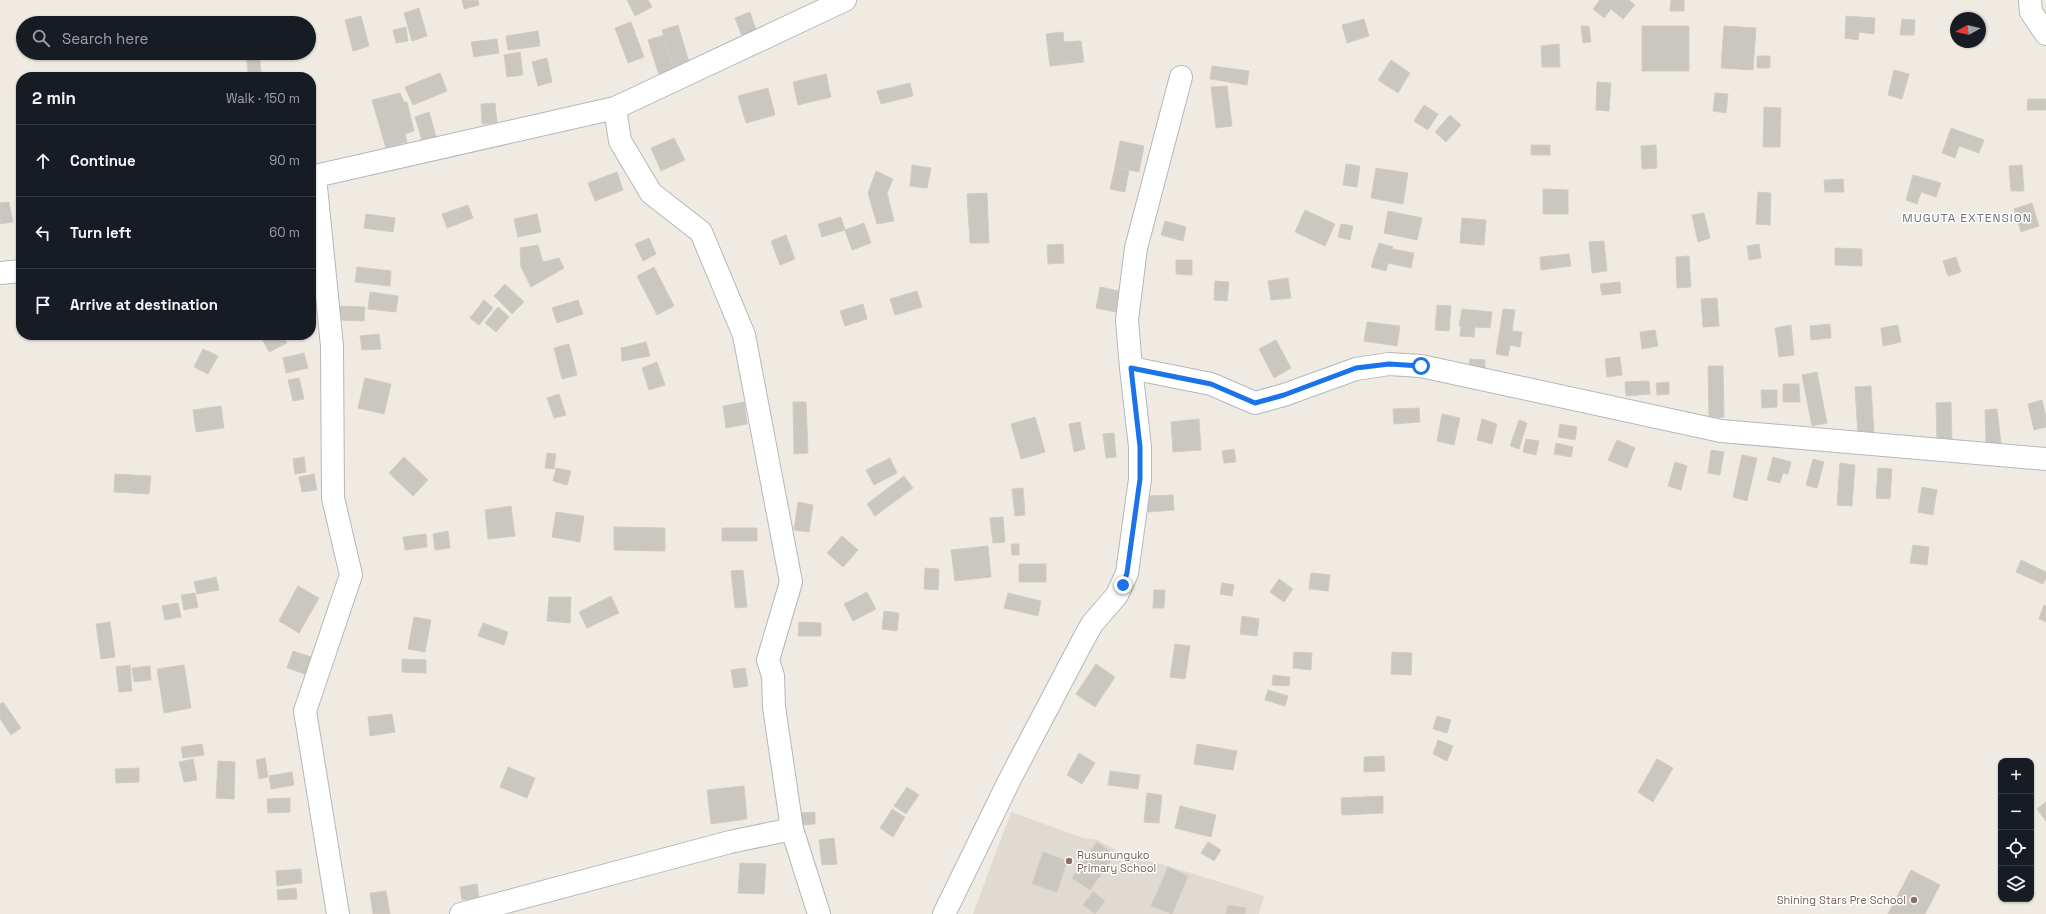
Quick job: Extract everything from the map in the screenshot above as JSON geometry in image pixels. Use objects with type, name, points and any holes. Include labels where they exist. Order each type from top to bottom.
[{"type":"street","points":[[316,176],[615,108],[845,0]]},
{"type":"street","points":[[2030,0],[2031,12],[2046,34]]},
{"type":"street","points":[[944,914],[1010,779],[1082,642],[1092,624],[1118,595],[1127,573],[1140,479],[1140,447],[1127,320],[1136,248],[1181,77]]},
{"type":"street","points":[[615,108],[620,141],[651,193],[701,232],[744,335],[791,582],[768,660],[773,676],[774,707],[792,829],[819,914]]},
{"type":"street","points":[[316,204],[332,346],[333,498],[351,574],[305,711],[338,914]]},
{"type":"street","points":[[0,274],[16,272]]},
{"type":"street","points":[[1131,368],[1211,384],[1255,403],[1284,395],[1356,368],[1389,364],[1421,366],[1721,431],[2046,459]]},
{"type":"street","points":[[461,914],[730,842],[792,829]]},
{"type":"shaded area","name":"Rusununguko Primary School","points":[[1011,812],[1083,838],[1098,840],[1127,856],[1165,865],[1264,896],[1259,914],[973,914]]},
{"type":"building","points":[[462,0],[478,0],[479,5],[464,9]]},
{"type":"building","points":[[627,0],[648,0],[652,7],[635,16]]},
{"type":"building","points":[[1600,0],[1629,0],[1635,5],[1623,19],[1611,9],[1604,18],[1593,9]]},
{"type":"building","points":[[1671,0],[1684,0],[1684,11],[1670,11]]},
{"type":"building","points":[[419,8],[427,36],[412,41],[404,13]]},
{"type":"building","points":[[750,12],[756,30],[742,36],[735,18]]},
{"type":"building","points":[[361,16],[369,46],[353,51],[345,20]]},
{"type":"building","points":[[1846,16],[1875,18],[1874,34],[1859,32],[1858,40],[1845,38]]},
{"type":"building","points":[[1364,19],[1369,36],[1347,43],[1342,25]]},
{"type":"building","points":[[1902,19],[1915,20],[1914,35],[1900,35]]},
{"type":"building","points":[[631,22],[644,57],[628,63],[615,28]]},
{"type":"building","points":[[678,25],[689,62],[673,67],[662,30]]},
{"type":"building","points":[[1581,26],[1589,26],[1591,42],[1583,43]]},
{"type":"building","points":[[1642,26],[1689,26],[1689,71],[1642,71]]},
{"type":"building","points":[[1724,26],[1756,28],[1753,70],[1721,68]]},
{"type":"building","points":[[406,27],[408,41],[396,43],[393,30]]},
{"type":"building","points":[[538,31],[540,46],[508,50],[506,36]]},
{"type":"building","points":[[1063,32],[1064,42],[1081,41],[1084,62],[1050,66],[1046,34]]},
{"type":"building","points":[[664,35],[675,74],[660,78],[648,40]]},
{"type":"building","points":[[497,39],[499,53],[474,57],[471,42]]},
{"type":"building","points":[[1559,44],[1560,67],[1542,67],[1541,46]]},
{"type":"building","points":[[520,52],[523,75],[507,77],[504,55]]},
{"type":"building","points":[[1757,56],[1770,56],[1770,68],[1757,68]]},
{"type":"building","points":[[547,58],[552,82],[538,86],[532,62]]},
{"type":"building","points":[[247,60],[260,60],[261,72],[248,72]]},
{"type":"building","points":[[1391,60],[1410,73],[1398,93],[1378,80]]},
{"type":"building","points":[[1212,66],[1249,71],[1247,85],[1210,79]]},
{"type":"building","points":[[1894,70],[1909,74],[1902,99],[1888,95]]},
{"type":"building","points":[[440,73],[447,91],[413,105],[405,87]]},
{"type":"building","points":[[826,74],[831,97],[798,105],[793,82]]},
{"type":"building","points":[[1597,82],[1611,83],[1609,111],[1596,110]]},
{"type":"building","points":[[910,83],[913,96],[881,104],[877,91]]},
{"type":"building","points":[[1227,86],[1232,126],[1216,128],[1211,87]]},
{"type":"building","points":[[768,88],[775,115],[746,123],[738,96]]},
{"type":"building","points":[[400,93],[404,102],[407,102],[414,131],[405,134],[407,142],[386,148],[372,100]]},
{"type":"building","points":[[1715,93],[1728,94],[1726,113],[1713,111]]},
{"type":"building","points":[[2028,99],[2046,99],[2046,110],[2027,110]]},
{"type":"building","points":[[495,103],[497,123],[482,124],[481,104]]},
{"type":"building","points":[[1424,105],[1438,114],[1428,130],[1414,121]]},
{"type":"building","points":[[1764,107],[1781,108],[1780,147],[1763,147]]},
{"type":"building","points":[[429,112],[437,140],[423,144],[415,117]]},
{"type":"building","points":[[1450,115],[1461,125],[1446,142],[1435,132]]},
{"type":"building","points":[[1951,128],[1984,140],[1979,153],[1959,146],[1955,158],[1942,153]]},
{"type":"building","points":[[674,138],[685,160],[661,171],[651,148]]},
{"type":"building","points":[[1120,141],[1144,146],[1139,172],[1115,167]]},
{"type":"building","points":[[1531,145],[1550,145],[1550,155],[1531,155]]},
{"type":"building","points":[[1656,145],[1657,168],[1642,169],[1641,146]]},
{"type":"building","points":[[1346,164],[1360,166],[1357,187],[1343,185]]},
{"type":"building","points":[[912,165],[931,168],[927,188],[910,186]]},
{"type":"building","points":[[2022,165],[2024,191],[2011,191],[2009,166]]},
{"type":"building","points":[[1115,167],[1129,170],[1125,192],[1110,189]]},
{"type":"building","points":[[1376,168],[1408,173],[1403,204],[1371,198]]},
{"type":"building","points":[[876,171],[893,179],[887,193],[894,221],[877,224],[868,193]]},
{"type":"building","points":[[617,172],[623,190],[595,201],[588,183]]},
{"type":"building","points":[[1913,175],[1941,183],[1936,197],[1921,192],[1917,204],[1906,200]]},
{"type":"building","points":[[1843,179],[1844,192],[1825,192],[1824,180]]},
{"type":"building","points":[[1543,189],[1568,190],[1568,214],[1543,214]]},
{"type":"building","points":[[1758,192],[1771,193],[1770,225],[1756,224]]},
{"type":"building","points":[[987,193],[989,243],[970,243],[967,194]]},
{"type":"building","points":[[9,202],[13,222],[0,224],[0,203]]},
{"type":"building","points":[[2032,203],[2039,226],[2021,232],[2014,209]]},
{"type":"building","points":[[468,205],[473,218],[447,228],[442,214]]},
{"type":"building","points":[[1305,210],[1335,224],[1325,246],[1295,232]]},
{"type":"building","points":[[1388,211],[1422,218],[1417,240],[1384,233]]},
{"type":"building","points":[[1704,213],[1710,238],[1698,242],[1692,215]]},
{"type":"building","points":[[366,214],[395,218],[393,232],[364,228]]},
{"type":"building","points":[[537,214],[541,232],[518,237],[514,219]]},
{"type":"building","points":[[841,217],[845,230],[822,237],[818,224]]},
{"type":"building","points":[[1462,218],[1486,220],[1484,245],[1460,243]]},
{"type":"building","points":[[1165,221],[1186,227],[1183,241],[1161,235]]},
{"type":"building","points":[[864,223],[871,243],[852,250],[845,230]]},
{"type":"building","points":[[1341,224],[1353,226],[1350,240],[1338,237]]},
{"type":"building","points":[[786,235],[795,259],[780,265],[771,241]]},
{"type":"building","points":[[649,238],[656,254],[643,261],[635,244]]},
{"type":"building","points":[[1604,241],[1607,271],[1592,273],[1589,242]]},
{"type":"building","points":[[1379,243],[1393,247],[1392,249],[1414,253],[1411,268],[1388,263],[1386,271],[1371,267]]},
{"type":"building","points":[[1063,244],[1064,263],[1048,264],[1047,245]]},
{"type":"building","points":[[1759,244],[1761,258],[1749,260],[1747,246]]},
{"type":"building","points":[[538,245],[543,262],[559,258],[564,268],[531,287],[521,267],[520,248]]},
{"type":"building","points":[[1835,248],[1862,249],[1862,266],[1835,265]]},
{"type":"building","points":[[1569,254],[1571,266],[1541,270],[1540,257]]},
{"type":"building","points":[[1689,256],[1691,287],[1677,288],[1676,257]]},
{"type":"building","points":[[1956,257],[1961,272],[1948,276],[1943,261]]},
{"type":"building","points":[[1176,260],[1192,260],[1192,275],[1176,274]]},
{"type":"building","points":[[357,267],[391,271],[390,286],[355,282]]},
{"type":"building","points":[[654,267],[674,306],[657,315],[637,276]]},
{"type":"building","points":[[1288,278],[1291,298],[1271,300],[1268,281]]},
{"type":"building","points":[[1215,281],[1229,282],[1227,301],[1214,300]]},
{"type":"building","points":[[1620,282],[1621,293],[1602,295],[1600,284]]},
{"type":"building","points":[[505,284],[524,302],[512,314],[494,296]]},
{"type":"building","points":[[316,286],[320,301],[316,302]]},
{"type":"building","points":[[1100,287],[1120,291],[1116,312],[1096,308]]},
{"type":"building","points":[[917,291],[922,307],[895,315],[890,299]]},
{"type":"building","points":[[370,292],[398,296],[396,312],[368,309]]},
{"type":"building","points":[[1717,298],[1719,326],[1703,327],[1701,299]]},
{"type":"building","points":[[484,300],[493,308],[479,325],[470,318]]},
{"type":"building","points":[[578,300],[583,314],[557,323],[552,308]]},
{"type":"building","points":[[863,304],[867,319],[845,326],[840,311]]},
{"type":"building","points":[[1437,305],[1451,306],[1449,331],[1435,330]]},
{"type":"building","points":[[339,306],[365,307],[364,321],[338,320]]},
{"type":"building","points":[[498,307],[509,317],[496,332],[485,323]]},
{"type":"building","points":[[1462,309],[1492,312],[1490,328],[1475,327],[1474,337],[1460,336],[1461,326],[1459,326]]},
{"type":"building","points":[[1503,309],[1515,310],[1512,331],[1522,332],[1520,347],[1510,345],[1508,356],[1496,354]]},
{"type":"building","points":[[1367,322],[1400,326],[1397,346],[1364,341]]},
{"type":"building","points":[[1830,324],[1831,338],[1811,340],[1810,326]]},
{"type":"building","points":[[1791,325],[1794,355],[1779,357],[1775,328]]},
{"type":"building","points":[[1898,325],[1901,342],[1883,346],[1881,328]]},
{"type":"building","points":[[1655,330],[1658,346],[1642,349],[1640,332]]},
{"type":"building","points":[[379,334],[381,349],[362,350],[360,336]]},
{"type":"building","points":[[263,340],[286,340],[287,343],[269,352]]},
{"type":"building","points":[[1276,340],[1291,368],[1274,378],[1259,349]]},
{"type":"building","points":[[646,342],[650,356],[622,361],[621,348]]},
{"type":"building","points":[[569,344],[577,375],[562,379],[554,348]]},
{"type":"building","points":[[203,349],[218,356],[208,374],[194,367]]},
{"type":"building","points":[[304,353],[308,368],[286,373],[283,358]]},
{"type":"building","points":[[1620,357],[1622,375],[1607,377],[1605,359]]},
{"type":"building","points":[[1470,359],[1485,360],[1485,369],[1469,368]]},
{"type":"building","points":[[657,362],[665,385],[649,390],[642,368]]},
{"type":"building","points":[[1708,366],[1723,366],[1724,417],[1709,418]]},
{"type":"building","points":[[1817,372],[1827,423],[1812,426],[1802,375]]},
{"type":"building","points":[[299,378],[304,399],[293,401],[288,380]]},
{"type":"building","points":[[365,378],[391,384],[384,414],[358,408]]},
{"type":"building","points":[[1649,381],[1650,394],[1626,396],[1625,382]]},
{"type":"building","points":[[1669,382],[1669,394],[1657,395],[1656,383]]},
{"type":"building","points":[[1783,384],[1799,384],[1800,402],[1783,402]]},
{"type":"building","points":[[1871,386],[1874,434],[1858,435],[1855,387]]},
{"type":"building","points":[[1761,390],[1777,390],[1777,407],[1762,408]]},
{"type":"building","points":[[559,394],[566,415],[554,418],[547,398]]},
{"type":"building","points":[[2042,400],[2046,417],[2046,427],[2034,430],[2028,404]]},
{"type":"building","points":[[744,402],[747,424],[726,428],[723,406]]},
{"type":"building","points":[[793,402],[806,402],[808,453],[794,454]]},
{"type":"building","points":[[1951,402],[1952,440],[1937,440],[1936,403]]},
{"type":"building","points":[[221,406],[224,428],[196,432],[193,410]]},
{"type":"building","points":[[1419,408],[1420,422],[1394,424],[1393,409]]},
{"type":"building","points":[[1997,409],[2001,443],[1986,443],[1985,410]]},
{"type":"building","points":[[1442,414],[1460,418],[1454,445],[1437,441]]},
{"type":"building","points":[[1035,417],[1045,452],[1021,459],[1011,424]]},
{"type":"building","points":[[1199,419],[1201,450],[1173,452],[1171,422]]},
{"type":"building","points":[[1482,419],[1497,424],[1492,444],[1477,440]]},
{"type":"building","points":[[1519,420],[1527,423],[1519,449],[1510,446]]},
{"type":"building","points":[[1080,422],[1085,449],[1074,452],[1069,424]]},
{"type":"building","points":[[1560,424],[1577,427],[1575,440],[1558,437]]},
{"type":"building","points":[[1114,433],[1116,457],[1106,458],[1103,434]]},
{"type":"building","points":[[1526,439],[1539,441],[1536,455],[1523,452]]},
{"type":"building","points":[[1617,440],[1635,448],[1627,468],[1608,460]]},
{"type":"building","points":[[1556,443],[1573,447],[1571,457],[1554,454]]},
{"type":"building","points":[[1234,449],[1236,462],[1224,463],[1222,451]]},
{"type":"building","points":[[1711,450],[1724,452],[1720,475],[1708,473]]},
{"type":"building","points":[[547,453],[556,454],[554,469],[545,468]]},
{"type":"building","points":[[1742,455],[1757,458],[1747,501],[1733,497]]},
{"type":"building","points":[[304,457],[306,472],[295,474],[293,459]]},
{"type":"building","points":[[404,457],[428,480],[413,496],[389,473]]},
{"type":"building","points":[[1773,457],[1791,462],[1788,474],[1783,473],[1780,483],[1767,480]]},
{"type":"building","points":[[890,458],[897,473],[874,485],[866,470]]},
{"type":"building","points":[[1813,459],[1824,462],[1817,488],[1806,485]]},
{"type":"building","points":[[1675,462],[1687,466],[1681,490],[1668,486]]},
{"type":"building","points":[[1840,463],[1855,465],[1852,506],[1837,505]]},
{"type":"building","points":[[556,468],[571,471],[567,485],[553,481]]},
{"type":"building","points":[[1878,468],[1892,469],[1890,499],[1876,498]]},
{"type":"building","points":[[115,474],[151,476],[149,494],[114,492]]},
{"type":"building","points":[[314,474],[317,490],[302,492],[299,477]]},
{"type":"building","points":[[904,476],[913,488],[875,516],[867,504]]},
{"type":"building","points":[[1922,487],[1937,490],[1933,515],[1918,512]]},
{"type":"building","points":[[1023,488],[1025,515],[1015,516],[1012,489]]},
{"type":"building","points":[[1173,495],[1174,510],[1148,512],[1147,496]]},
{"type":"building","points":[[798,502],[813,505],[809,532],[794,530]]},
{"type":"building","points":[[511,506],[515,536],[488,539],[485,510]]},
{"type":"building","points":[[556,512],[584,516],[580,542],[552,537]]},
{"type":"building","points":[[1003,517],[1005,542],[993,543],[990,518]]},
{"type":"building","points":[[614,527],[665,528],[665,551],[614,550]]},
{"type":"building","points":[[722,528],[757,528],[757,541],[722,541]]},
{"type":"building","points":[[448,531],[450,548],[435,550],[433,534]]},
{"type":"building","points":[[426,534],[427,547],[405,550],[403,537]]},
{"type":"building","points":[[842,536],[858,550],[843,567],[827,553]]},
{"type":"building","points":[[1011,544],[1019,544],[1019,555],[1012,555]]},
{"type":"building","points":[[1913,545],[1929,547],[1927,565],[1910,563]]},
{"type":"building","points":[[988,546],[991,577],[955,581],[951,550]]},
{"type":"building","points":[[2021,560],[2046,572],[2046,578],[2043,584],[2016,572]]},
{"type":"building","points":[[1019,564],[1046,564],[1046,582],[1019,582]]},
{"type":"building","points":[[925,568],[939,569],[938,590],[924,589]]},
{"type":"building","points":[[743,570],[747,607],[735,608],[731,571]]},
{"type":"building","points":[[1311,573],[1330,575],[1328,591],[1309,589]]},
{"type":"building","points":[[216,577],[219,590],[197,594],[194,582]]},
{"type":"building","points":[[1279,579],[1293,589],[1284,602],[1270,592]]},
{"type":"building","points":[[1222,583],[1234,585],[1232,596],[1220,594]]},
{"type":"building","points":[[298,586],[319,598],[299,633],[279,621]]},
{"type":"building","points":[[1154,590],[1165,590],[1164,608],[1153,608]]},
{"type":"building","points":[[867,592],[876,609],[853,621],[844,604]]},
{"type":"building","points":[[195,593],[198,607],[184,610],[181,595]]},
{"type":"building","points":[[1008,593],[1041,601],[1038,616],[1004,608]]},
{"type":"building","points":[[611,596],[619,613],[587,628],[579,612]]},
{"type":"building","points":[[549,597],[571,597],[570,623],[547,621]]},
{"type":"building","points":[[178,603],[181,617],[165,620],[162,606]]},
{"type":"building","points":[[2044,605],[2046,606],[2046,622],[2039,619]]},
{"type":"building","points":[[884,611],[899,613],[897,631],[882,629]]},
{"type":"building","points":[[1242,616],[1259,619],[1257,636],[1240,634]]},
{"type":"building","points":[[414,617],[431,620],[425,652],[408,649]]},
{"type":"building","points":[[110,622],[115,657],[101,659],[96,624]]},
{"type":"building","points":[[799,622],[821,623],[821,636],[798,636]]},
{"type":"building","points":[[483,623],[508,632],[504,645],[478,636]]},
{"type":"building","points":[[1175,644],[1190,646],[1185,679],[1170,677]]},
{"type":"building","points":[[293,651],[320,660],[314,677],[287,668]]},
{"type":"building","points":[[1294,652],[1312,653],[1311,670],[1293,668]]},
{"type":"building","points":[[1392,652],[1412,653],[1411,675],[1391,674]]},
{"type":"building","points":[[402,659],[426,660],[426,673],[402,672]]},
{"type":"building","points":[[1096,664],[1115,677],[1095,707],[1076,694]]},
{"type":"building","points":[[130,665],[132,691],[119,692],[116,667]]},
{"type":"building","points":[[184,665],[191,708],[164,713],[157,669]]},
{"type":"building","points":[[150,666],[151,680],[134,682],[132,668]]},
{"type":"building","points":[[745,668],[748,686],[734,688],[731,670]]},
{"type":"building","points":[[1273,675],[1290,677],[1289,686],[1272,685]]},
{"type":"building","points":[[1268,690],[1288,696],[1285,706],[1265,700]]},
{"type":"building","points":[[3,702],[21,728],[11,735],[0,719],[0,704]]},
{"type":"building","points":[[392,714],[395,732],[370,736],[368,717]]},
{"type":"building","points":[[1437,716],[1451,720],[1447,733],[1433,729]]},
{"type":"building","points":[[1438,740],[1453,746],[1447,761],[1433,754]]},
{"type":"building","points":[[202,744],[204,755],[183,758],[181,747]]},
{"type":"building","points":[[1197,744],[1237,751],[1233,770],[1194,764]]},
{"type":"building","points":[[1079,753],[1095,763],[1082,784],[1067,775]]},
{"type":"building","points":[[1384,756],[1385,771],[1364,772],[1364,757]]},
{"type":"building","points":[[265,758],[268,777],[259,779],[256,760]]},
{"type":"building","points":[[193,759],[197,780],[184,782],[179,762]]},
{"type":"building","points":[[1657,759],[1673,768],[1653,802],[1638,792]]},
{"type":"building","points":[[218,761],[235,762],[234,799],[216,798]]},
{"type":"building","points":[[508,767],[535,778],[527,798],[500,787]]},
{"type":"building","points":[[139,768],[139,782],[116,783],[115,769]]},
{"type":"building","points":[[1110,771],[1140,775],[1138,789],[1108,785]]},
{"type":"building","points":[[292,772],[294,785],[271,789],[269,776]]},
{"type":"building","points":[[744,786],[747,819],[711,824],[707,790]]},
{"type":"building","points":[[907,787],[919,795],[906,814],[894,806]]},
{"type":"building","points":[[1147,793],[1162,795],[1159,823],[1144,822]]},
{"type":"building","points":[[1383,796],[1383,813],[1342,815],[1341,798]]},
{"type":"building","points":[[290,798],[290,812],[268,813],[267,799]]},
{"type":"building","points":[[2046,802],[2046,821],[2037,809]]},
{"type":"building","points":[[1180,806],[1216,815],[1211,837],[1175,828]]},
{"type":"building","points":[[892,809],[905,817],[893,837],[880,828]]},
{"type":"building","points":[[815,812],[815,824],[801,825],[800,813]]},
{"type":"building","points":[[834,838],[837,864],[822,865],[819,840]]},
{"type":"building","points":[[1097,842],[1115,855],[1090,890],[1072,878]]},
{"type":"building","points":[[1208,842],[1221,850],[1214,861],[1201,853]]},
{"type":"building","points":[[1043,852],[1067,861],[1057,892],[1032,884]]},
{"type":"building","points":[[740,863],[766,864],[764,894],[738,893]]},
{"type":"building","points":[[1168,867],[1188,876],[1172,914],[1151,906]]},
{"type":"building","points":[[301,869],[302,883],[277,886],[276,871]]},
{"type":"building","name":"Shining Stars Pre School","points":[[1911,870],[1940,885],[1925,914],[1888,914]]},
{"type":"building","points":[[477,884],[479,898],[462,900],[460,887]]},
{"type":"building","points":[[296,888],[297,899],[278,900],[277,890]]},
{"type":"building","points":[[386,891],[390,914],[373,914],[370,893]]},
{"type":"building","points":[[1093,892],[1105,901],[1095,914],[1083,905]]},
{"type":"building","points":[[1228,905],[1246,908],[1245,914],[1226,914]]},
{"type":"place","name":"Rusununguko Primary School","points":[[1069,861]]},
{"type":"place","name":"Shining Stars Pre School","points":[[1914,900]]},
{"type":"district","name":"MUGUTA EXTENSION","points":[[1967,218]]},
{"type":"route","points":[[1123,585],[1127,573],[1140,479],[1140,447],[1131,368],[1211,384],[1255,403],[1284,395],[1356,368],[1389,364],[1421,366]]}]
